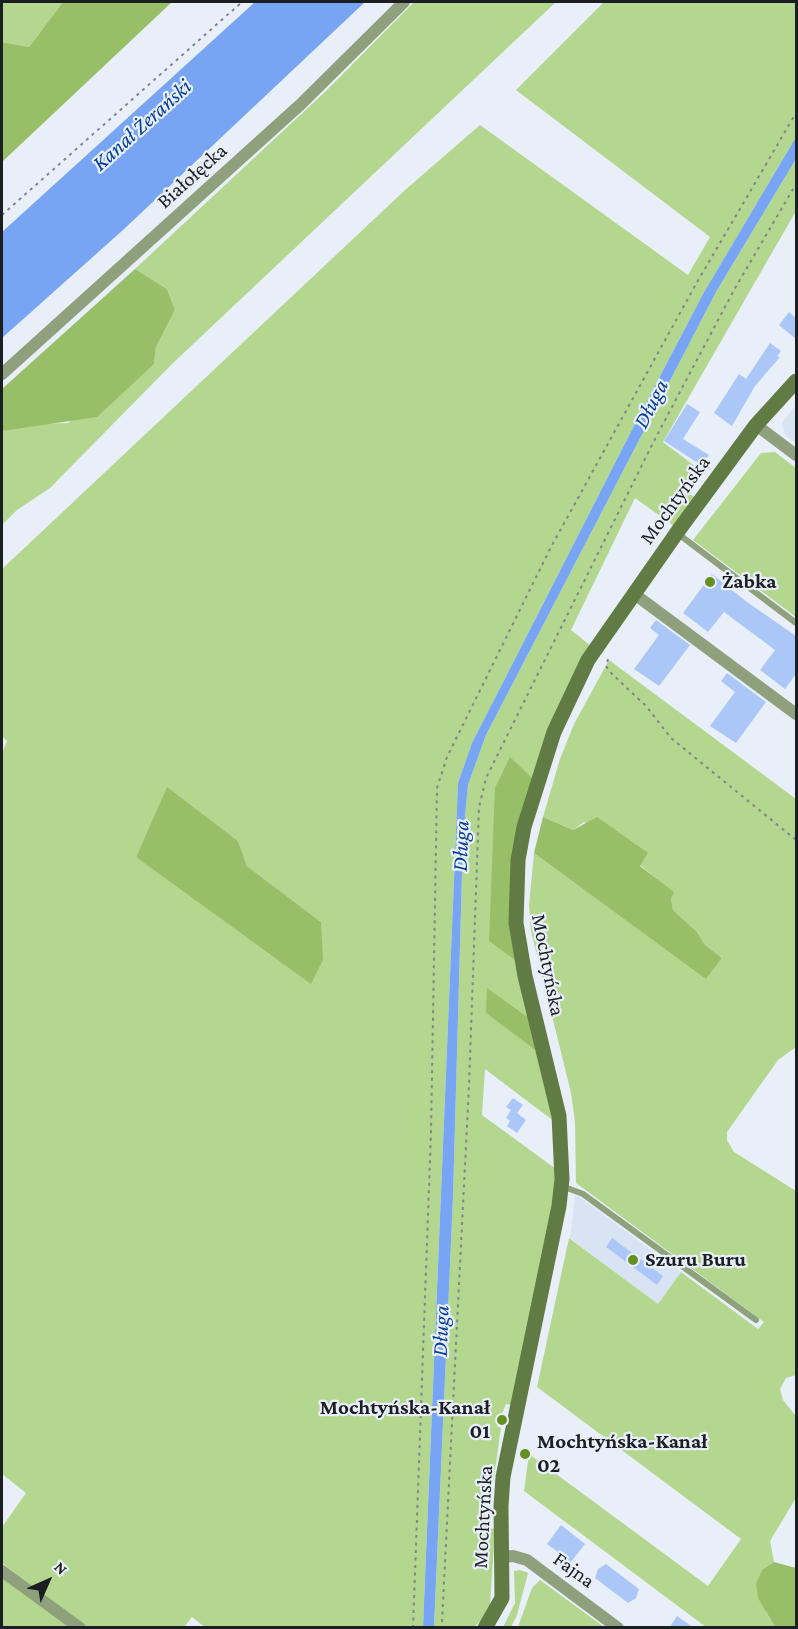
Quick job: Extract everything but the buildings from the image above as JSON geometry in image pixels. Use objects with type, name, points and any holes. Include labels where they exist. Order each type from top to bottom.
[{"type":"street","name":"Białołęcka","points":[[2,374],[301,104],[404,2]]},
{"type":"street","name":"Mochtyńska","points":[[485,1628],[501,1598],[503,1477],[561,1186],[559,1116],[519,948],[515,893],[524,827],[544,762],[565,706],[588,660],[633,593],[756,425],[796,381]]},
{"type":"street","points":[[756,425],[796,455]]},
{"type":"street","points":[[633,593],[796,714]]},
{"type":"street","name":"Fajna","points":[[501,1557],[513,1556],[527,1560],[618,1628]]},
{"type":"street","points":[[2,1571],[81,1628]]},
{"type":"lane","points":[[676,533],[796,623]]},
{"type":"lane","points":[[561,1186],[583,1194],[756,1320]]},
{"type":"path","points":[[2,215],[242,2]]},
{"type":"path","points":[[442,1622],[469,1086],[479,807],[486,778],[655,439],[734,290],[796,184]]},
{"type":"path","points":[[608,659],[606,666],[612,674],[646,706],[671,738],[796,840]]},
{"type":"shaded area","points":[[796,405],[796,444],[785,435],[782,423]]},
{"type":"shaded area","points":[[578,1196],[681,1272],[658,1304],[570,1238],[575,1197]]},
{"type":"green space","points":[[2,2],[63,2],[29,47],[2,42]]},
{"type":"green space","points":[[63,2],[172,2],[2,162],[2,42],[29,47]]},
{"type":"green space","points":[[414,2],[556,2],[172,364],[50,488],[17,510],[2,525],[2,431],[35,424],[68,423],[154,364],[156,347],[175,310],[167,289],[135,269],[327,90]]},
{"type":"green space","points":[[604,2],[796,2],[796,137],[703,294],[637,420],[472,743],[458,783],[423,1627],[206,1628],[192,1617],[184,1627],[86,1627],[2,1563],[2,1527],[26,1493],[2,1474],[2,753],[7,741],[2,736],[2,569],[404,191],[480,125],[688,275],[710,237],[516,90]],"holes":[[[167,788],[238,841],[247,866],[321,922],[136,857]]]},
{"type":"green space","points":[[796,159],[796,211],[663,442],[700,470],[685,490],[694,497],[674,526],[635,498],[571,630],[591,646],[533,779],[515,960],[555,1122],[485,1069],[482,1115],[556,1169],[552,1207],[511,1405],[506,1404],[497,1426],[501,1428],[490,1506],[489,1528],[495,1529],[490,1605],[485,1617],[474,1627],[434,1628],[453,1197],[463,838],[468,785],[486,735],[716,292]]},
{"type":"green space","points":[[135,269],[167,289],[175,310],[156,347],[154,364],[97,417],[2,431],[2,389]]},
{"type":"green space","points":[[775,452],[796,468],[796,617],[693,540],[761,453]]},
{"type":"green space","points":[[609,660],[796,799],[796,1047],[778,1060],[727,1132],[727,1140],[734,1152],[796,1191],[796,1375],[786,1378],[780,1389],[783,1400],[796,1416],[796,1498],[770,1541],[774,1562],[763,1569],[766,1612],[775,1627],[706,1627],[524,1491],[529,1454],[708,1586],[741,1539],[537,1387],[569,1238],[658,1304],[681,1272],[758,1329],[764,1322],[576,1183],[575,1122],[571,1093],[531,931],[529,905],[534,853],[706,978],[722,958],[705,945],[697,932],[673,910],[671,899],[673,892],[640,865],[647,853],[584,822],[573,830],[543,817],[560,759],[574,724]]},
{"type":"green space","points":[[510,757],[533,779],[515,960],[489,941],[495,788]]},
{"type":"green space","points":[[167,787],[238,841],[247,866],[321,922],[323,960],[311,984],[136,857]]},
{"type":"green space","points":[[543,817],[573,830],[597,817],[648,853],[640,866],[674,892],[671,899],[673,910],[697,932],[705,945],[722,958],[706,979],[534,853]]},
{"type":"green space","points":[[487,988],[530,1019],[538,1052],[486,1013]]},
{"type":"green space","points":[[774,1562],[796,1568],[796,1627],[775,1627],[758,1598],[756,1583],[763,1569]]},
{"type":"green space","points":[[520,1570],[528,1573],[517,1615],[511,1627],[503,1627],[515,1603],[514,1571]]},
{"type":"green space","points":[[2,1577],[73,1627],[2,1627]]},
{"type":"green space","points":[[540,1580],[604,1627],[518,1627],[532,1588]]},
{"type":"water","name":"Kanał Żerański","points":[[255,2],[365,2],[123,230],[2,338],[2,232]]},
{"type":"water","name":"Długa","points":[[796,137],[796,159],[716,292],[486,735],[468,785],[463,838],[453,1197],[434,1627],[423,1627],[458,783],[472,743],[637,420],[703,294]]},
{"type":"place","name":"Żabka","points":[[710,582]]},
{"type":"place","name":"Szuru Buru","points":[[633,1260]]},
{"type":"place","name":"Mochtyńska-Kanał 01","points":[[502,1420]]},
{"type":"place","name":"Mochtyńska-Kanał 02","points":[[525,1454]]}]
